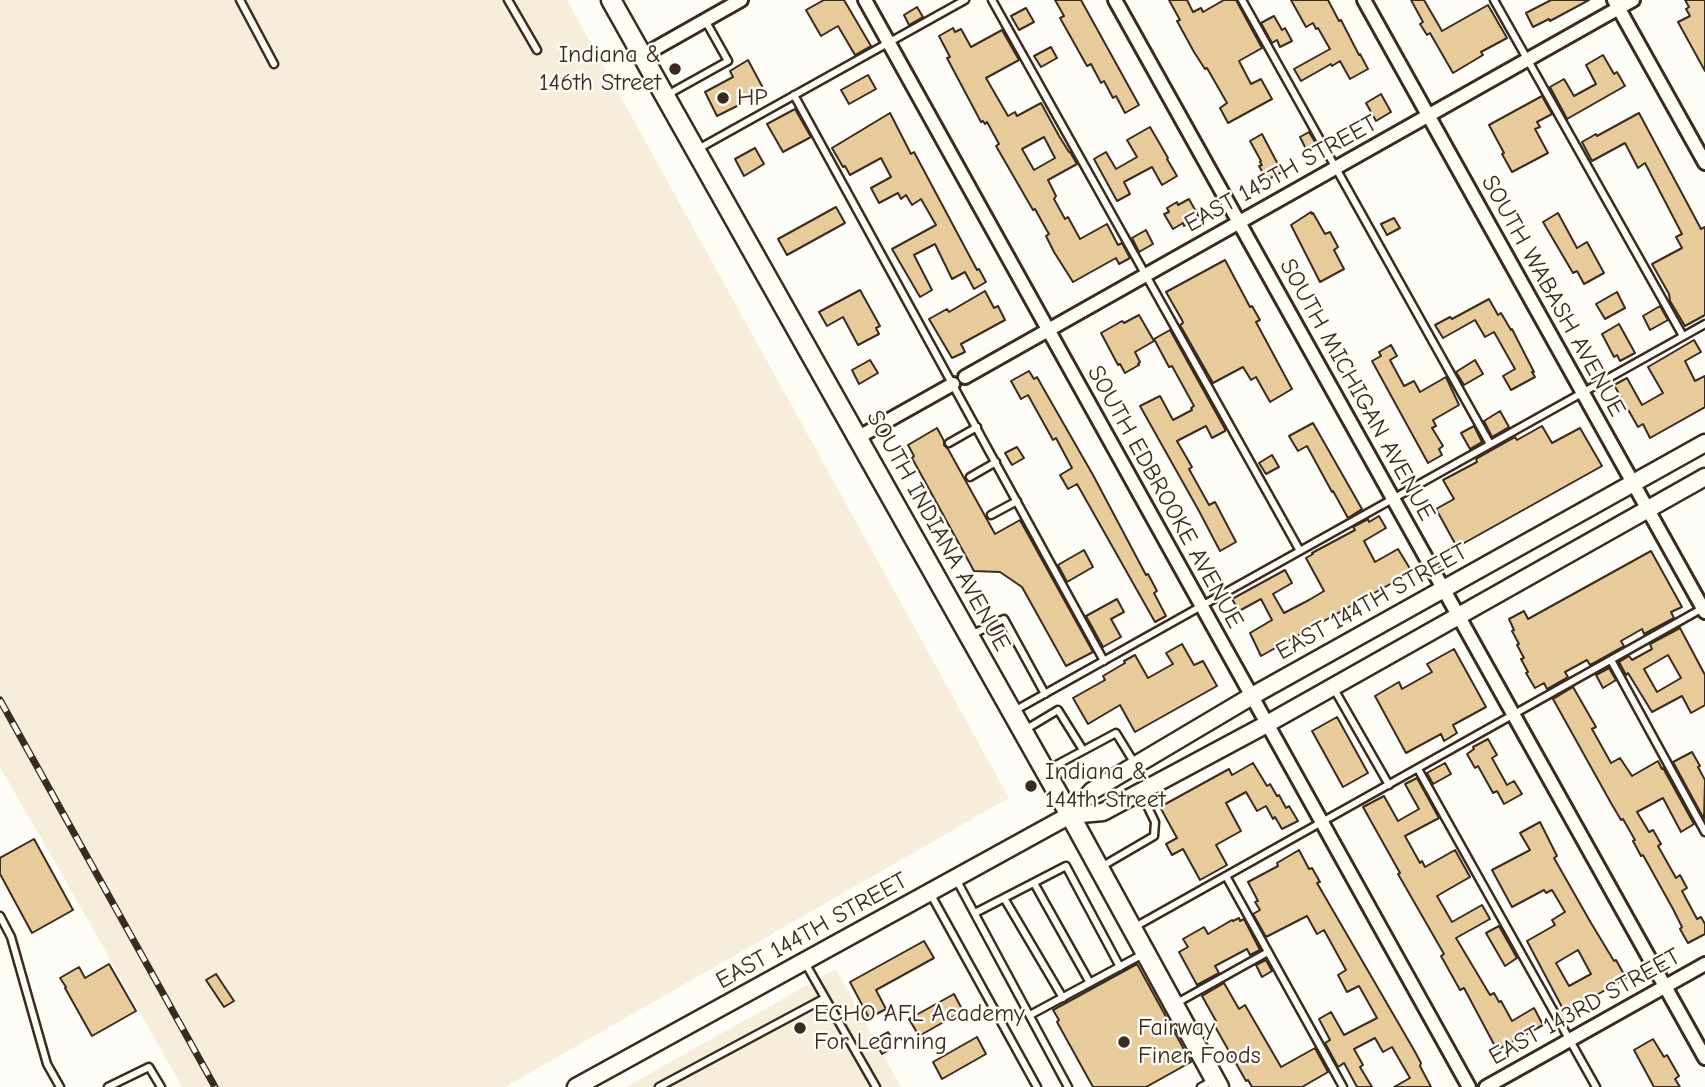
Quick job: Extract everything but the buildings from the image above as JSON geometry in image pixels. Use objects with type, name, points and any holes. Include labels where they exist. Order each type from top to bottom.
[{"type":"main road","name":"SOUTH INDIANA AVENUE","points":[[611,0],[1070,815],[1174,1004],[1212,1084]]},
{"type":"street","points":[[642,56],[741,0]]},
{"type":"street","name":"SOUTH EDBROOKE AVENUE","points":[[865,0],[1469,1087]]},
{"type":"street","name":"SOUTH MICHIGAN AVENUE","points":[[1115,0],[1705,1058]]},
{"type":"street","name":"SOUTH WABASH AVENUE","points":[[1364,0],[1704,609]]},
{"type":"street","name":"EAST 145TH STREET","points":[[857,438],[1527,59],[1616,4],[1633,0]]},
{"type":"street","points":[[1616,4],[1705,163]]},
{"type":"street","name":"EAST 144TH STREET","points":[[576,1087],[1070,815],[1092,791],[1252,696],[1705,443]]},
{"type":"street","name":"EAST 144TH STREET","points":[[1070,815],[1103,812],[1267,724],[1705,477]]},
{"type":"street","name":"EAST 143RD STREET","points":[[1486,1087],[1705,964]]},
{"type":"lane","points":[[240,0],[274,64]]},
{"type":"lane","points":[[508,0],[537,50]]},
{"type":"lane","points":[[695,150],[965,0]]},
{"type":"lane","points":[[992,0],[1300,551]]},
{"type":"lane","points":[[1242,0],[1490,444]]},
{"type":"lane","points":[[1494,0],[1683,336]]},
{"type":"lane","points":[[665,96],[729,61],[705,20]]},
{"type":"lane","points":[[794,95],[959,381],[977,427],[1104,661]]},
{"type":"lane","points":[[1012,712],[1705,324]]},
{"type":"lane","points":[[949,443],[977,427]]},
{"type":"lane","points":[[970,477],[996,462]]},
{"type":"lane","points":[[991,515],[1017,501]]},
{"type":"lane","points":[[1132,929],[1704,609]]},
{"type":"lane","points":[[969,636],[1004,619],[1045,694]]},
{"type":"lane","points":[[1611,660],[1705,832]]},
{"type":"lane","points":[[1332,687],[1389,785]]},
{"type":"lane","points":[[1023,732],[1058,710],[1083,750]]},
{"type":"lane","points":[[1045,771],[1116,733],[1136,766]]},
{"type":"lane","points":[[1418,769],[1596,1087]]},
{"type":"lane","points":[[1099,868],[1154,836],[1155,822],[1140,791]]},
{"type":"lane","points":[[975,914],[1066,866],[1119,967]]},
{"type":"lane","points":[[1226,876],[1343,1087]]},
{"type":"lane","points":[[956,878],[1068,1087]]},
{"type":"lane","points":[[1034,883],[1090,982]]},
{"type":"lane","points":[[929,892],[1037,1087]]},
{"type":"lane","points":[[1004,898],[1063,998]]},
{"type":"lane","points":[[0,916],[11,937],[47,1064],[60,1087]]},
{"type":"lane","points":[[1174,1004],[1268,952]]},
{"type":"lane","points":[[1030,1016],[1146,953]]},
{"type":"lane","points":[[804,961],[876,1087]]},
{"type":"lane","points":[[659,1087],[825,998]]},
{"type":"lane","points":[[108,1087],[149,1067],[160,1087]]},
{"type":"shaded area","points":[[0,0],[567,0],[1009,798],[505,1087],[182,1087],[0,767]]},
{"type":"shaded area","name":"ECHO AFL Academy For Learning","points":[[836,969],[901,1087],[626,1087]]},
{"type":"railway","points":[[0,700],[215,1087]]},
{"type":"place","name":"Indiana & 146th Street","points":[[675,69]]},
{"type":"place","name":"HP","points":[[723,98]]},
{"type":"place","name":"Indiana & 144th Street","points":[[1031,786]]},
{"type":"place","name":"ECHO AFL Academy For Learning","points":[[800,1028]]},
{"type":"place","name":"Fairway Finer Foods","points":[[1124,1042]]}]
